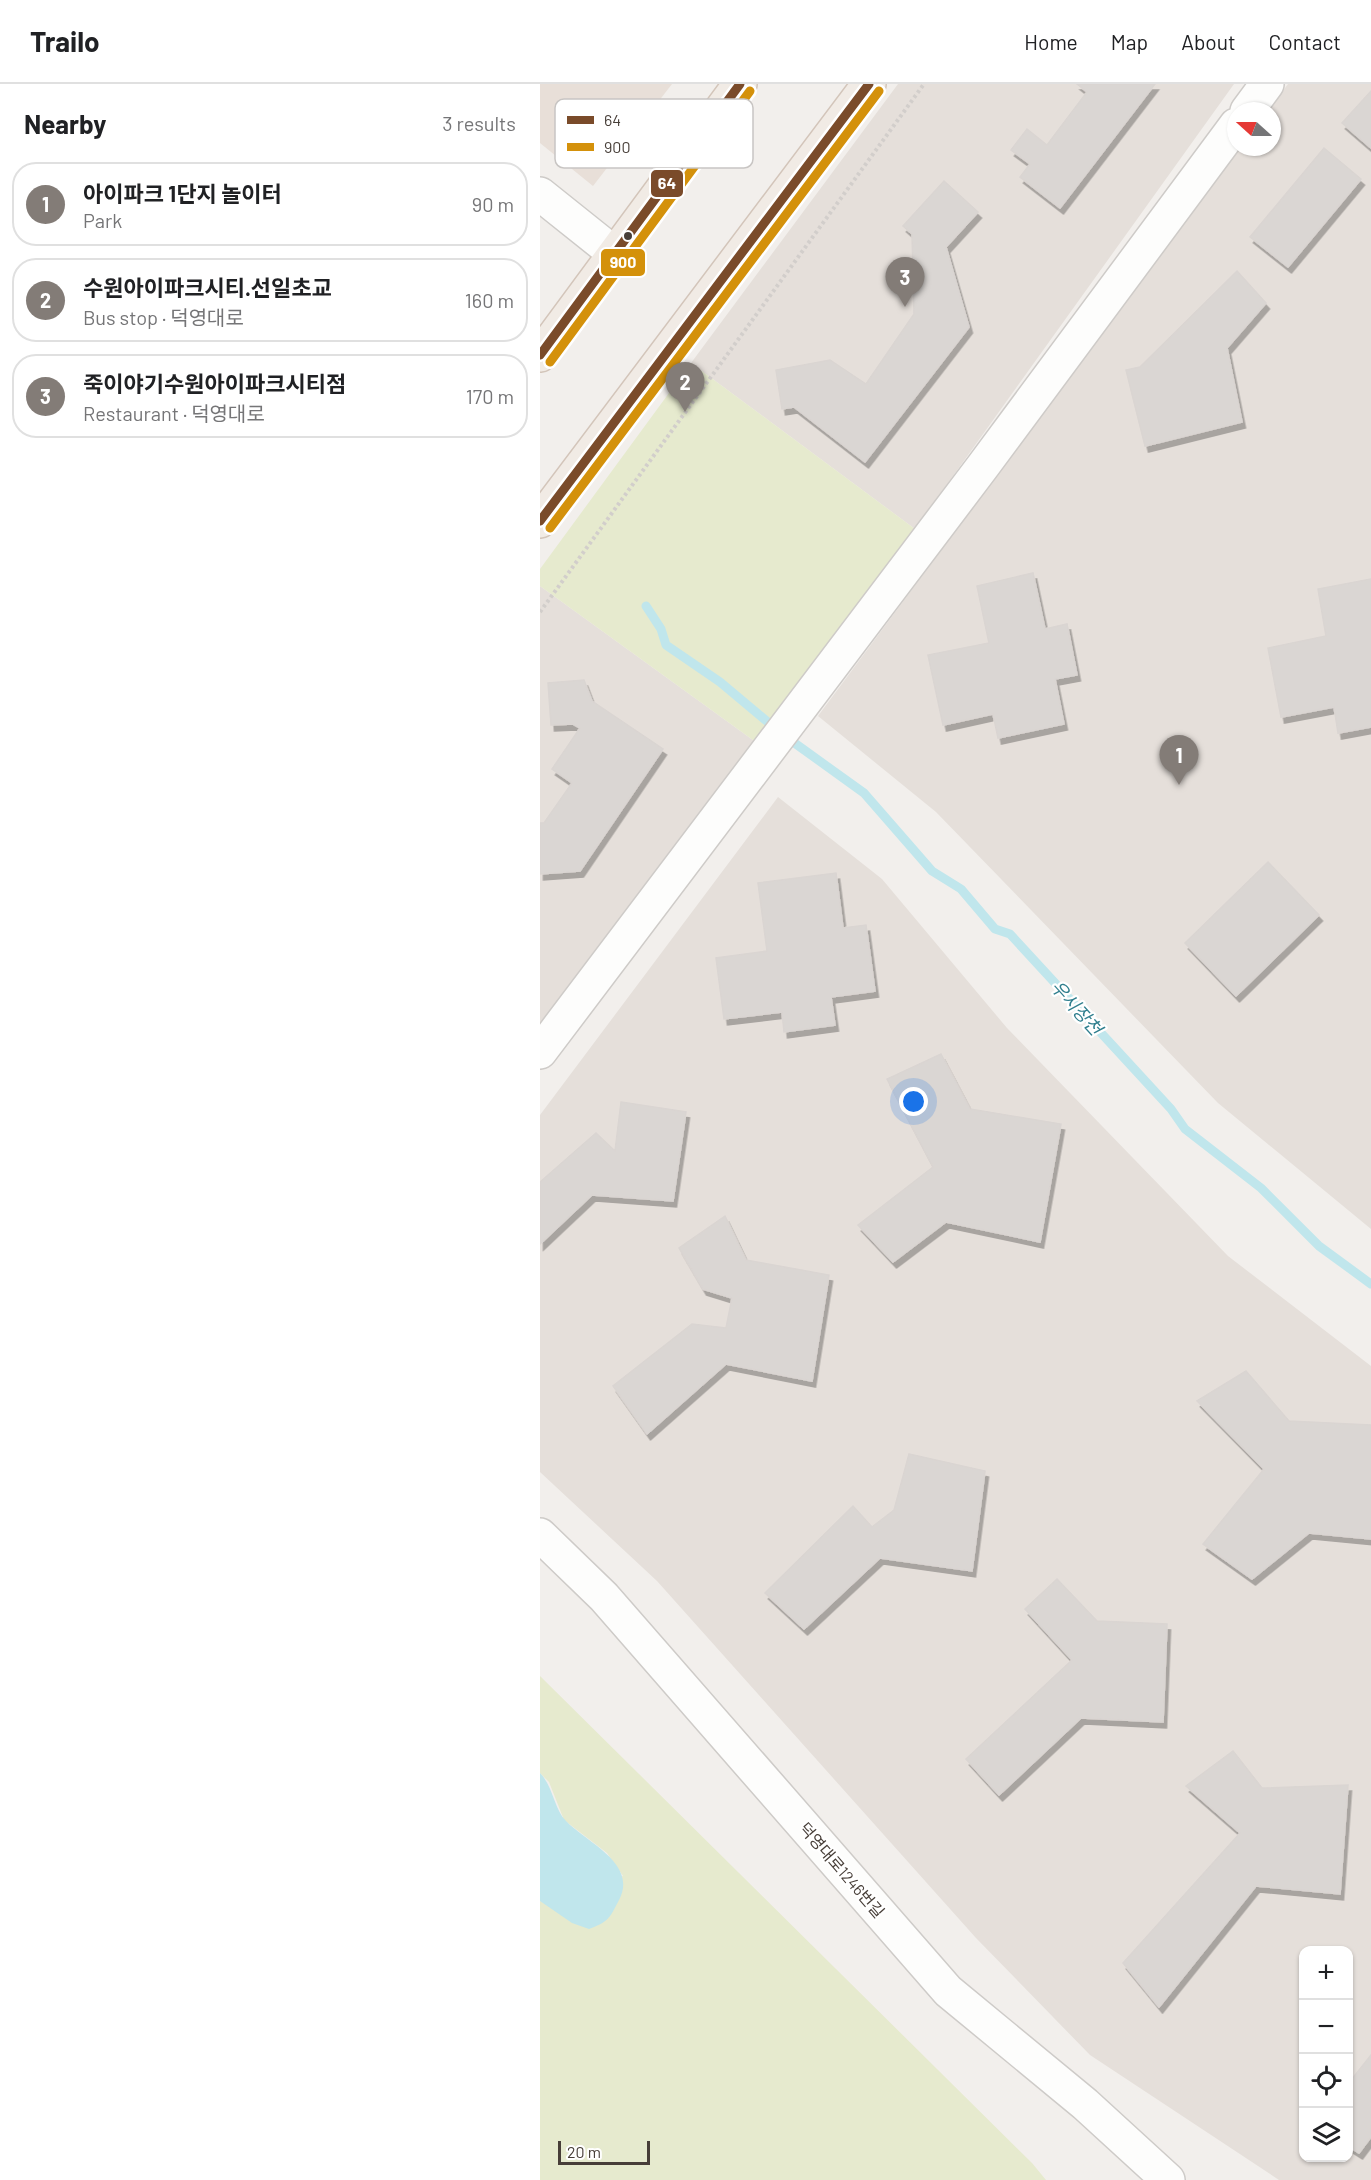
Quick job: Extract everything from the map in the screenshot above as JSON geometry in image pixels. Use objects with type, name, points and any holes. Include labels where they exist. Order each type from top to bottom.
[{"type":"main road","points":[[729,99],[740,84]]},
{"type":"main road","points":[[540,521],[869,84]]},
{"type":"main road","points":[[540,355],[678,168]]},
{"type":"street","points":[[1254,102],[1267,84]]},
{"type":"street","points":[[540,1052],[983,466],[1227,137]]},
{"type":"street","points":[[540,195],[615,254]]},
{"type":"street","name":"덕영대로1246번길","points":[[540,1535],[604,1597],[948,1991],[1085,2104],[1168,2180]]},
{"type":"path","points":[[540,612],[924,84]]},
{"type":"shaded area","points":[[540,84],[672,84],[660,99],[555,99],[555,155],[540,143]]},
{"type":"shaded area","points":[[898,84],[1234,84],[915,529],[691,363]]},
{"type":"shaded area","points":[[1288,84],[1371,84],[1371,1229],[1218,1103],[936,812],[818,716],[1234,156],[1281,156],[1281,102],[1275,102]]},
{"type":"shaded area","points":[[571,168],[607,168],[593,186]]},
{"type":"shaded area","points":[[540,586],[757,743],[540,1029]]},
{"type":"shaded area","points":[[778,797],[882,879],[1007,1028],[1228,1256],[1371,1366],[1371,2180],[1279,2180],[1090,2055],[976,1938],[657,1581],[540,1472],[540,1115]]},
{"type":"green space","points":[[691,363],[915,529],[757,743],[540,586],[540,569]]},
{"type":"green space","points":[[540,1676],[1032,2163],[1046,2180],[540,2180],[540,1901],[544,1903],[623,1876],[607,1853],[564,1820],[549,1782],[540,1773]]},
{"type":"water","points":[[540,1773],[548,1784],[562,1816],[617,1865],[622,1876],[623,1889],[612,1912],[604,1922],[589,1929],[572,1923],[540,1901]]},
{"type":"building","points":[[1077,84],[1155,84],[1060,208],[1020,177],[1030,164],[1011,150],[1027,129],[1047,145],[1087,92]]},
{"type":"building","points":[[1371,91],[1371,148],[1342,123]]},
{"type":"building","points":[[1324,148],[1361,179],[1288,267],[1250,237]]},
{"type":"building","points":[[944,181],[978,212],[946,247],[969,327],[865,462],[794,407],[782,409],[776,370],[830,360],[866,384],[914,314],[912,234],[903,226]]},
{"type":"building","points":[[1237,271],[1266,303],[1227,348],[1242,422],[1145,446],[1126,370],[1140,367]]},
{"type":"building","points":[[1033,573],[1045,629],[1067,624],[1077,675],[1055,679],[1064,724],[998,738],[993,714],[943,725],[928,655],[989,643],[977,586]]},
{"type":"building","points":[[1371,579],[1371,727],[1338,733],[1334,707],[1281,717],[1268,648],[1326,636],[1318,589]]},
{"type":"building","points":[[584,680],[592,701],[663,749],[580,871],[540,874],[540,823],[544,823],[572,783],[552,769],[580,728],[573,724],[551,725],[548,683]]},
{"type":"building","points":[[1268,862],[1319,915],[1236,996],[1185,943]]},
{"type":"building","points":[[836,873],[843,928],[866,925],[875,991],[831,997],[835,1025],[784,1032],[782,1012],[724,1019],[716,958],[767,951],[758,883]]},
{"type":"building","points":[[941,1054],[970,1109],[1061,1124],[1040,1242],[946,1222],[893,1262],[858,1225],[933,1167],[887,1079]]},
{"type":"building","points":[[621,1102],[686,1112],[673,1201],[592,1195],[540,1244],[540,1182],[596,1133],[615,1151]]},
{"type":"building","points":[[725,1216],[746,1260],[829,1275],[812,1381],[726,1364],[647,1434],[613,1386],[692,1324],[726,1328],[732,1298],[703,1289],[679,1248]]},
{"type":"building","points":[[1246,1371],[1289,1421],[1371,1425],[1371,1539],[1309,1533],[1252,1579],[1203,1544],[1264,1469],[1197,1401]]},
{"type":"building","points":[[909,1454],[985,1471],[972,1571],[880,1558],[804,1629],[765,1593],[853,1506],[872,1527],[894,1510]]},
{"type":"building","points":[[1057,1579],[1097,1621],[1167,1624],[1163,1722],[1081,1718],[999,1795],[966,1759],[1072,1660],[1025,1609]]},
{"type":"building","points":[[1233,1751],[1262,1788],[1348,1785],[1340,1894],[1256,1886],[1159,2007],[1123,1963],[1240,1833],[1186,1786]]},
{"type":"building","points":[[1371,2055],[1371,2137],[1359,2153],[1353,2149],[1353,2078]]},
{"type":"waterway","name":"우시장천","points":[[646,606],[661,629],[666,645],[720,682],[782,734],[864,793],[932,871],[961,889],[995,929],[1010,934],[1171,1109],[1185,1129],[1261,1188],[1319,1246],[1371,1284]]},
{"type":"transit line","name":"64","points":[[729,99],[740,84]]},
{"type":"transit line","name":"64","points":[[540,521],[869,84]]},
{"type":"transit line","name":"900","points":[[744,99],[750,91]]},
{"type":"transit line","name":"900","points":[[550,528],[879,91]]},
{"type":"transit line","name":"64","points":[[540,355],[678,168]]},
{"type":"transit line","name":"900","points":[[550,362],[693,168]]},
{"type":"place","name":"죽이야기수원아이파크시티점","points":[[905,307]]},
{"type":"place","name":"수원아이파크시티.선일초교","points":[[685,412]]},
{"type":"place","name":"아이파크 1단지 놀이터","points":[[1179,785]]}]
